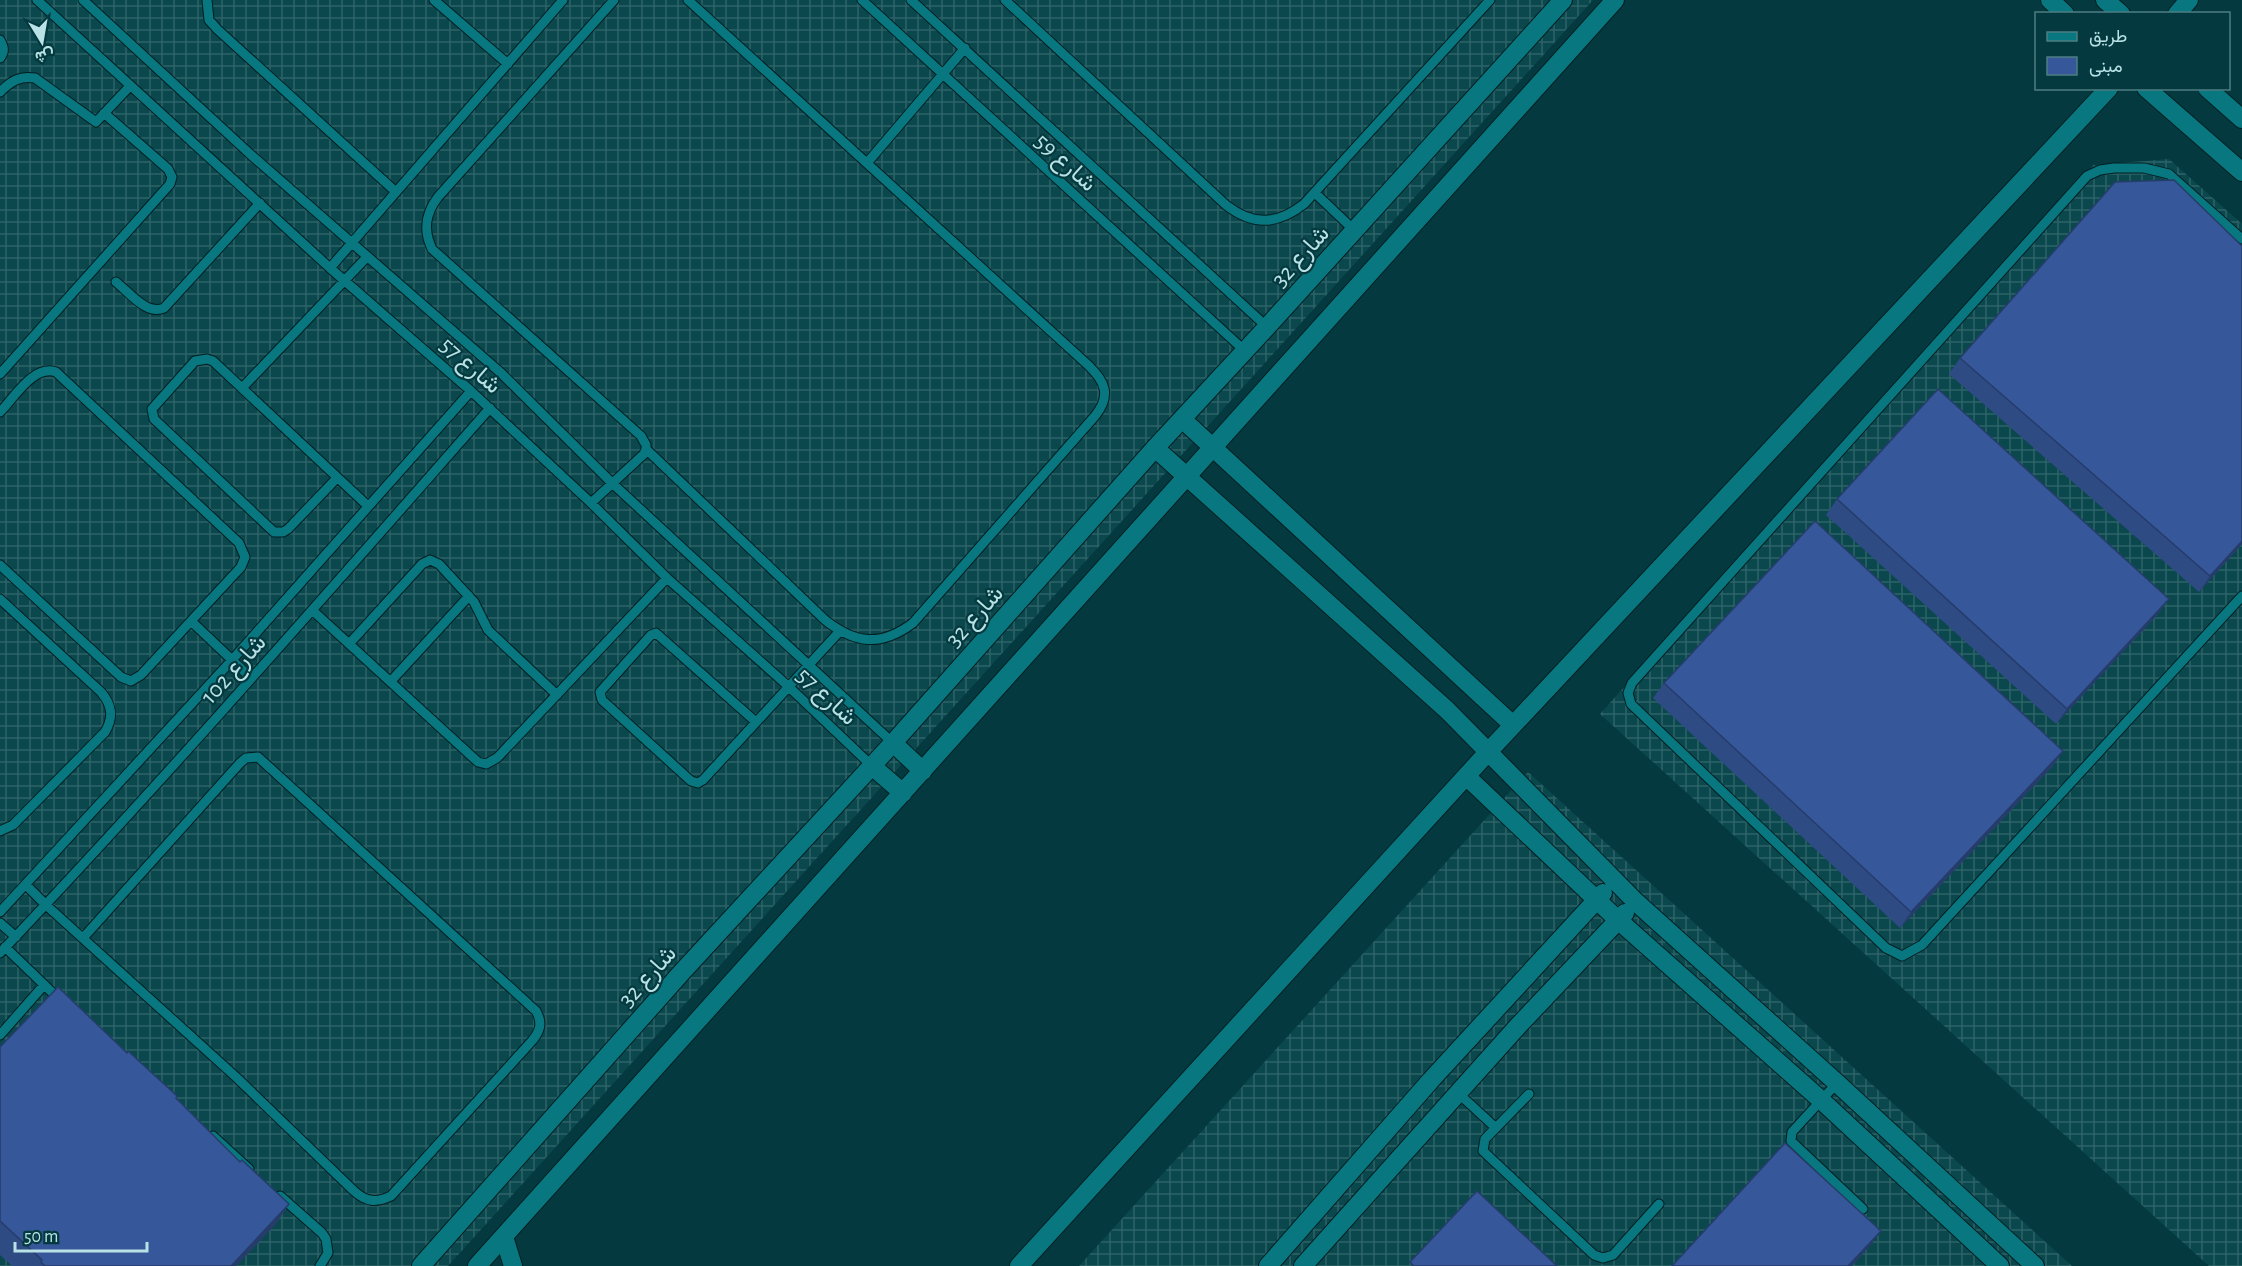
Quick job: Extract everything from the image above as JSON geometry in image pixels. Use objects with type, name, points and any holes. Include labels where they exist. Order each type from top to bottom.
[{"type":"street","name":"شارع 32","points":[[421,1266],[682,972],[894,743],[1155,448],[1563,0]]},
{"type":"street","points":[[477,1266],[1615,0]]},
{"type":"street","points":[[2050,0],[2063,12]]},
{"type":"street","points":[[2105,0],[2119,12]]},
{"type":"street","points":[[2179,12],[2189,0]]},
{"type":"street","points":[[1019,1266],[1513,725],[2107,90]]},
{"type":"street","points":[[2148,90],[2242,172]]},
{"type":"street","points":[[2209,90],[2242,119]]},
{"type":"street","points":[[1182,419],[1513,725]]},
{"type":"street","points":[[1155,448],[1447,710],[1636,902],[2035,1266]]},
{"type":"street","points":[[894,743],[923,771]]},
{"type":"street","points":[[872,766],[903,793]]},
{"type":"street","points":[[1466,776],[1618,920],[1821,1100],[2000,1266]]},
{"type":"street","points":[[1268,1266],[1431,1080],[1615,881]]},
{"type":"street","points":[[1303,1266],[1518,1026],[1636,902]]},
{"type":"street","points":[[1498,1007],[1518,1026]]},
{"type":"street","points":[[504,1236],[513,1266]]},
{"type":"lane","name":"شارع 57","points":[[37,0],[330,268],[471,390],[667,578],[788,686],[872,766]]},
{"type":"lane","name":"شارع 57","points":[[83,0],[366,258],[501,373],[612,483],[894,743]]},
{"type":"lane","points":[[207,0],[209,20],[217,29],[396,192]]},
{"type":"lane","points":[[434,0],[508,64]]},
{"type":"lane","points":[[330,268],[563,0]]},
{"type":"lane","points":[[614,0],[431,206],[425,228],[432,249],[641,436],[646,449],[839,632],[854,638],[870,640],[886,638],[900,633],[913,623],[1095,416],[1102,407],[1105,395],[1104,384],[1088,365],[688,0]]},
{"type":"lane","name":"شارع 59","points":[[862,0],[1245,351]]},
{"type":"lane","name":"شارع 59","points":[[911,0],[1267,327]]},
{"type":"lane","points":[[1005,0],[1237,214],[1258,220],[1279,219],[1293,213],[1315,193],[1490,0]]},
{"type":"lane","points":[[0,40],[3,54],[0,58]]},
{"type":"lane","points":[[867,163],[964,48]]},
{"type":"lane","points":[[0,92],[16,79],[35,78],[96,122],[130,86]]},
{"type":"lane","points":[[0,374],[170,184],[172,177],[168,170],[104,113]]},
{"type":"lane","points":[[2242,239],[2169,174],[2144,168],[2114,168],[2100,170],[2087,176],[1632,683],[1628,693],[1631,704],[1886,948],[1902,956],[1922,945],[2242,596]]},
{"type":"lane","points":[[1315,193],[1355,231]]},
{"type":"lane","points":[[116,282],[148,309],[164,308],[260,203]]},
{"type":"lane","points":[[242,388],[366,258]]},
{"type":"lane","points":[[337,478],[288,530],[274,532],[154,419],[151,414],[154,404],[190,365],[201,358],[213,361],[368,506]]},
{"type":"lane","points":[[0,412],[36,373],[46,369],[56,372],[239,543],[245,557],[241,567],[141,675],[132,681],[126,680],[0,565]]},
{"type":"lane","name":"شارع 102","points":[[0,912],[232,660],[471,390]]},
{"type":"lane","name":"شارع 102","points":[[3,950],[251,678],[490,408]]},
{"type":"lane","points":[[591,503],[646,449]]},
{"type":"lane","points":[[349,644],[426,560],[430,560],[439,564],[479,608],[488,630],[557,695]]},
{"type":"lane","points":[[312,610],[478,762],[486,764],[497,758],[667,578]]},
{"type":"lane","points":[[391,681],[469,596]]},
{"type":"lane","points":[[0,599],[101,692],[107,699],[111,716],[110,724],[105,732],[13,825],[0,831]]},
{"type":"lane","points":[[191,621],[251,678]]},
{"type":"lane","points":[[756,722],[656,633],[651,635],[599,695],[604,702],[696,783],[703,780],[839,632]]},
{"type":"lane","points":[[26,885],[46,905],[244,1085],[354,1191],[371,1201],[382,1201],[391,1196],[531,1042],[540,1027],[540,1019],[536,1011],[258,757],[246,758],[240,763],[83,938]]},
{"type":"lane","points":[[0,923],[15,937]]},
{"type":"lane","points":[[3,950],[70,1008]]},
{"type":"lane","points":[[0,1035],[44,985]]},
{"type":"lane","points":[[1837,1083],[1792,1132],[1791,1141],[1863,1209]]},
{"type":"lane","points":[[1458,1093],[1496,1128]]},
{"type":"lane","points":[[1529,1094],[1483,1143],[1485,1155],[1598,1257],[1612,1255],[1659,1204]]},
{"type":"lane","points":[[209,1132],[261,1179]]},
{"type":"lane","points":[[270,1187],[326,1239],[328,1253],[320,1266]]},
{"type":"shaded area","points":[[0,0],[1593,0],[448,1266],[0,1266]]},
{"type":"shaded area","points":[[2169,159],[2242,224],[2242,1266],[2209,1266],[1600,714],[2093,165]]},
{"type":"shaded area","points":[[1528,772],[2072,1266],[1079,1266]]},
{"type":"building","points":[[2174,180],[2242,246],[2242,541],[2210,576],[1960,358],[2115,182]]},
{"type":"building","points":[[1938,389],[2169,599],[2067,709],[1837,499]]},
{"type":"building","points":[[1815,521],[2063,751],[1911,912],[1664,683]]},
{"type":"building","points":[[58,987],[127,1053],[128,1051],[177,1096],[176,1098],[240,1162],[242,1160],[289,1204],[231,1266],[45,1266],[42,1260],[0,1221],[0,1047]]},
{"type":"building","points":[[1785,1143],[1881,1231],[1848,1266],[1672,1266]]},
{"type":"building","points":[[1477,1191],[1557,1266],[1414,1266],[1410,1262]]}]
